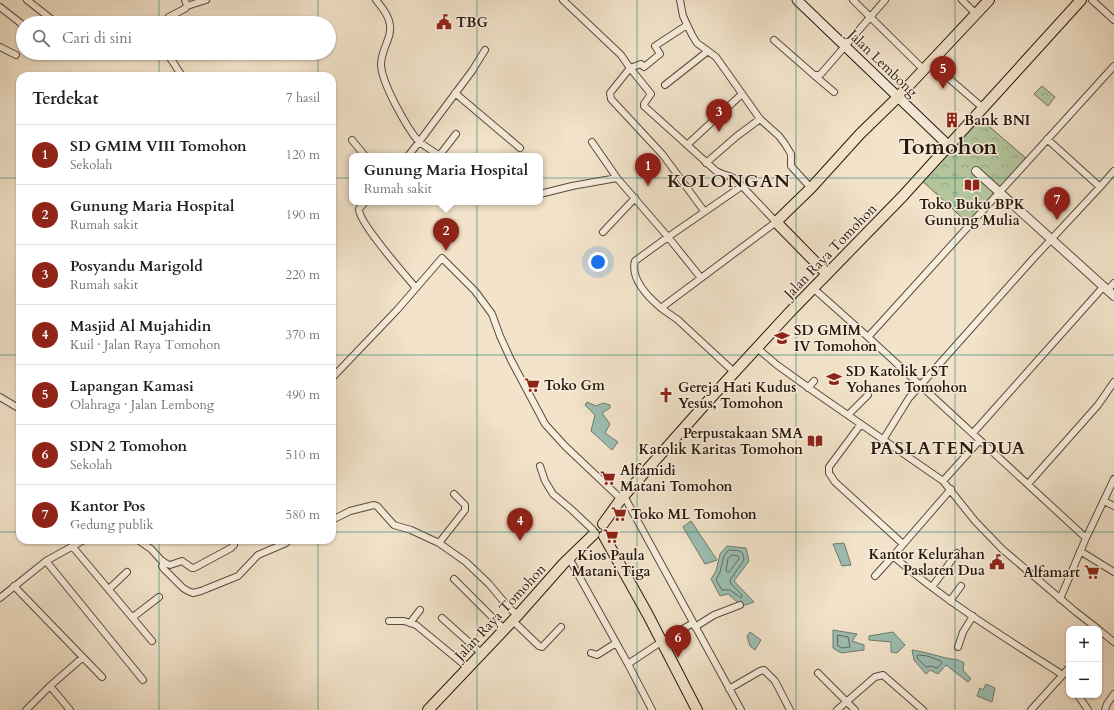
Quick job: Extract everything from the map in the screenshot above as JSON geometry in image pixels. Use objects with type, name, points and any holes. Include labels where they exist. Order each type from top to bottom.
[{"type":"main road","points":[[828,274],[776,222],[811,188],[860,134],[898,97],[989,0]]},
{"type":"main road","name":"Jalan Raya Tomohon","points":[[428,710],[593,532],[596,525],[603,524],[623,498],[734,372],[949,146],[1081,0]]},
{"type":"main road","name":"Jalan Lembong","points":[[800,1],[949,146]]},
{"type":"main road","points":[[593,532],[599,538],[604,536],[607,531],[603,524]]},
{"type":"main road","points":[[604,536],[611,546],[697,710]]},
{"type":"street","points":[[27,0],[48,16]]},
{"type":"street","points":[[170,16],[183,10],[186,3],[206,0]]},
{"type":"street","points":[[376,0],[384,10],[390,22],[388,40],[381,57],[382,73],[409,129],[419,142],[436,153]]},
{"type":"street","points":[[564,0],[621,55],[651,94],[644,106],[706,163],[722,174],[734,177],[776,222],[660,308]]},
{"type":"street","points":[[680,0],[683,16],[697,43],[716,57],[760,119],[779,136],[791,154],[791,166],[811,188]]},
{"type":"street","points":[[853,0],[870,17],[926,66],[983,108]]},
{"type":"street","points":[[815,76],[820,75],[885,0]]},
{"type":"street","points":[[962,0],[976,14]]},
{"type":"street","points":[[1092,0],[1114,20]]},
{"type":"street","points":[[0,7],[16,20]]},
{"type":"street","points":[[687,25],[655,46],[660,54],[644,67],[641,64],[630,68],[610,93],[611,99],[663,155],[704,212]]},
{"type":"street","points":[[774,40],[834,92]]},
{"type":"street","points":[[0,47],[16,55]]},
{"type":"street","points":[[410,153],[472,71],[485,50]]},
{"type":"street","points":[[665,86],[708,51]]},
{"type":"street","points":[[172,60],[179,72]]},
{"type":"street","points":[[868,337],[1114,66]]},
{"type":"street","points":[[455,93],[520,148]]},
{"type":"street","points":[[687,145],[742,94]]},
{"type":"street","points":[[706,163],[737,136],[760,119]]},
{"type":"street","points":[[442,153],[456,134]]},
{"type":"street","points":[[1047,139],[1100,187]]},
{"type":"street","points":[[352,140],[363,153]]},
{"type":"street","points":[[592,142],[617,178],[668,236],[701,278]]},
{"type":"street","points":[[976,171],[1109,291]]},
{"type":"street","points":[[883,440],[905,402],[1114,171]]},
{"type":"street","points":[[543,193],[572,186],[617,178]]},
{"type":"street","points":[[1108,178],[1114,183]]},
{"type":"street","points":[[734,372],[678,320],[660,308],[649,298],[637,278],[635,264],[638,259],[668,236],[742,186]]},
{"type":"street","points":[[603,232],[635,198]]},
{"type":"street","points":[[362,205],[359,209],[360,216],[380,244],[416,288]]},
{"type":"street","points":[[336,374],[374,336],[442,258],[475,291],[492,314],[511,360],[545,424],[564,446],[623,498],[741,710]]},
{"type":"street","points":[[973,433],[1109,291],[1114,283]]},
{"type":"street","points":[[813,288],[1086,538]]},
{"type":"street","points":[[757,348],[808,388],[943,481],[986,534],[1093,626]]},
{"type":"street","points":[[808,388],[814,381]]},
{"type":"street","points":[[1028,484],[1098,405],[1114,382]]},
{"type":"street","points":[[848,415],[868,395]]},
{"type":"street","points":[[0,397],[16,407]]},
{"type":"street","points":[[861,424],[829,467],[829,473],[835,482],[903,544]]},
{"type":"street","points":[[943,481],[980,440]]},
{"type":"street","points":[[540,466],[553,494],[572,510],[593,532]]},
{"type":"street","points":[[1060,598],[1080,551],[1114,479]]},
{"type":"street","points":[[874,576],[951,489]]},
{"type":"street","points":[[439,543],[465,510],[465,505],[454,494]]},
{"type":"street","points":[[1104,500],[1114,506]]},
{"type":"street","points":[[336,518],[350,512],[374,505],[377,506],[394,525],[418,533],[439,543],[466,562],[510,609],[539,646],[542,647],[561,627]]},
{"type":"street","points":[[0,598],[46,561],[76,544]]},
{"type":"street","points":[[144,544],[151,549],[164,563],[170,565],[182,561],[192,568],[196,568],[231,548],[234,544]]},
{"type":"street","points":[[164,563],[162,566],[164,569],[183,588],[193,593],[201,592],[238,576],[258,555],[284,544]]},
{"type":"street","points":[[72,546],[152,640]]},
{"type":"street","points":[[1080,551],[1114,572]]},
{"type":"street","points":[[932,587],[957,553]]},
{"type":"street","points":[[893,556],[950,601],[1066,670]]},
{"type":"street","points":[[569,558],[652,710]]},
{"type":"street","points":[[46,561],[143,680]]},
{"type":"street","points":[[109,588],[127,572]]},
{"type":"street","points":[[454,579],[504,629]]},
{"type":"street","points":[[14,586],[102,677]]},
{"type":"street","points":[[950,601],[961,586]]},
{"type":"street","points":[[132,617],[159,597]]},
{"type":"street","points":[[628,664],[661,642],[714,615],[740,605]]},
{"type":"street","points":[[410,622],[420,610]]},
{"type":"street","points":[[958,647],[963,632],[973,616]]},
{"type":"street","points":[[442,618],[481,653]]},
{"type":"street","points":[[388,621],[410,622],[425,632],[467,667]]},
{"type":"street","points":[[1102,633],[1114,642]]},
{"type":"street","points":[[591,654],[597,654],[616,643]]},
{"type":"street","points":[[26,710],[50,686],[82,658]]},
{"type":"street","points":[[730,689],[764,670],[775,680],[790,710]]},
{"type":"street","points":[[1031,710],[1066,672]]},
{"type":"street","points":[[818,673],[832,689],[855,710]]},
{"type":"street","points":[[836,710],[875,677],[883,675],[923,710]]},
{"type":"street","points":[[50,686],[70,710]]},
{"type":"street","points":[[1104,710],[1114,694]]},
{"type":"street","points":[[1080,698],[1088,710]]},
{"type":"green space","points":[[1042,86],[1055,97],[1048,106],[1034,94]]},
{"type":"green space","points":[[976,115],[1028,160],[969,224],[919,178]]},
{"type":"water","points":[[587,402],[596,406],[603,403],[610,405],[610,408],[602,413],[610,424],[605,433],[618,442],[612,450],[591,431],[595,415],[585,405]]},
{"type":"water","points":[[691,521],[717,560],[705,564],[683,527]]},
{"type":"water","points":[[844,543],[851,565],[842,566],[833,544]]},
{"type":"water","points":[[727,546],[746,548],[749,561],[734,581],[754,602],[742,606],[728,594],[720,596],[711,579],[716,571],[720,554]]},
{"type":"water","points":[[833,630],[857,634],[852,641],[864,645],[864,650],[841,653],[833,648]]},
{"type":"water","points":[[750,632],[761,640],[755,650],[750,646],[747,636]]},
{"type":"water","points":[[893,632],[905,645],[897,653],[891,652],[891,642],[869,640],[869,636]]},
{"type":"water","points":[[912,650],[962,661],[964,663],[963,670],[971,679],[968,682],[946,665],[938,674],[930,670],[926,674],[914,660]]},
{"type":"water","points":[[986,684],[995,688],[992,702],[977,696],[980,688],[983,690]]},
{"type":"place","name":"TBG","points":[[444,22]]},
{"type":"place","name":"Lapangan Kamasi","points":[[943,89]]},
{"type":"place","name":"Bank BNI","points":[[952,120]]},
{"type":"place","name":"Posyandu Marigold","points":[[719,132]]},
{"type":"place","name":"Toko Buku BPK Gunung Mulia","points":[[972,185]]},
{"type":"place","name":"SD GMIM VIII Tomohon","points":[[648,186]]},
{"type":"place","name":"Kantor Pos","points":[[1057,220]]},
{"type":"place","name":"Gunung Maria Hospital","points":[[446,251]]},
{"type":"place","name":"SD GMIM IV Tomohon","points":[[782,338]]},
{"type":"place","name":"SD Katolik I ST Yohanes Tomohon","points":[[834,379]]},
{"type":"place","name":"Toko Gm","points":[[532,385]]},
{"type":"place","name":"Gereja Hati Kudus Yesus, Tomohon","points":[[666,395]]},
{"type":"place","name":"Perpustakaan SMA Katolik Karitas Tomohon","points":[[815,441]]},
{"type":"place","name":"Alfamidi Matani Tomohon","points":[[608,478]]},
{"type":"place","name":"Toko ML Tomohon","points":[[619,514]]},
{"type":"place","name":"Kios Paula Matani Tiga","points":[[611,536]]},
{"type":"place","name":"Masjid Al Mujahidin","points":[[520,541]]},
{"type":"place","name":"Kantor Kelurahan Paslaten Dua","points":[[997,562]]},
{"type":"place","name":"Alfamart","points":[[1092,572]]},
{"type":"place","name":"SDN 2 Tomohon","points":[[678,658]]},
{"type":"district","name":"Tomohon","points":[[948,146]]},
{"type":"district","name":"KOLONGAN","points":[[729,181]]},
{"type":"district","name":"PASLATEN DUA","points":[[948,448]]}]
